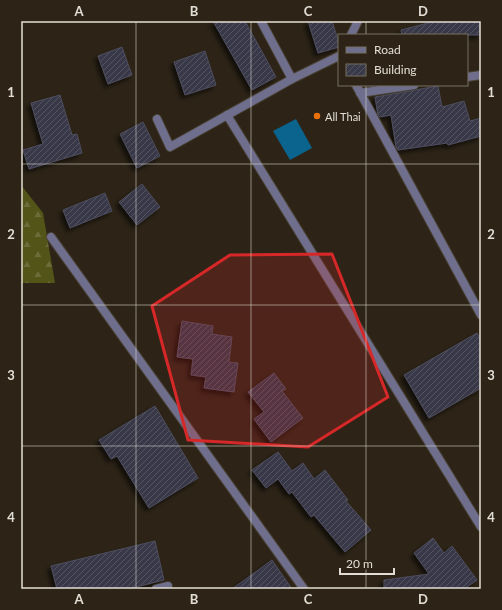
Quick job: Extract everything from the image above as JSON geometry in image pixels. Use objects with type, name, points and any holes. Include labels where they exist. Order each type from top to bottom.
[{"type":"street","points":[[261,21],[292,79]]},
{"type":"street","points":[[352,34],[358,21]]},
{"type":"street","points":[[157,119],[170,148],[292,79],[338,56]]},
{"type":"street","points":[[468,77],[481,75]]},
{"type":"street","points":[[356,86],[481,315]]},
{"type":"street","points":[[360,93],[407,86]]},
{"type":"street","points":[[227,115],[481,527]]},
{"type":"street","points":[[51,238],[304,589]]},
{"type":"street","points":[[156,589],[168,586]]},
{"type":"highlighted area","points":[[332,254],[388,397],[308,447],[188,440],[152,306],[230,255]]},
{"type":"green space","points":[[21,185],[43,213],[55,283],[21,283]]},
{"type":"water","points":[[296,119],[312,148],[290,160],[273,131]]},
{"type":"building","points":[[213,21],[245,21],[276,77],[252,90]]},
{"type":"building","points":[[308,21],[332,21],[338,40],[338,47],[318,53]]},
{"type":"building","points":[[436,21],[481,21],[481,35],[402,34],[401,30]]},
{"type":"building","points":[[122,47],[132,75],[108,84],[98,56]]},
{"type":"building","points":[[205,51],[216,85],[185,95],[174,62]]},
{"type":"building","points":[[438,86],[442,107],[464,101],[470,121],[481,118],[481,136],[448,145],[447,143],[398,150],[396,147],[391,115],[380,117],[378,115],[375,97]]},
{"type":"building","points":[[60,95],[72,135],[77,134],[82,153],[29,169],[23,150],[43,144],[31,103]]},
{"type":"building","points":[[143,122],[160,156],[137,168],[120,134]]},
{"type":"building","points":[[142,184],[160,207],[137,225],[119,202]]},
{"type":"building","points":[[105,193],[112,211],[70,228],[63,210]]},
{"type":"building","points":[[182,321],[213,326],[212,334],[232,337],[229,362],[238,363],[234,392],[204,388],[206,377],[191,375],[193,359],[177,357]]},
{"type":"building","points":[[477,333],[481,340],[481,388],[429,418],[404,375]]},
{"type":"building","points":[[274,373],[286,389],[282,391],[303,418],[271,442],[254,419],[264,412],[248,392]]},
{"type":"building","points":[[155,406],[198,478],[149,508],[117,456],[111,459],[99,440]]},
{"type":"building","points":[[278,452],[292,471],[303,463],[314,479],[325,470],[348,500],[346,501],[371,530],[345,552],[314,515],[311,517],[292,492],[289,494],[278,479],[266,488],[252,470]]},
{"type":"building","points":[[433,538],[444,553],[452,546],[477,580],[464,589],[384,589],[384,580],[429,574],[414,553]]},
{"type":"building","points":[[155,541],[164,580],[128,589],[57,589],[51,566]]},
{"type":"building","points":[[272,560],[292,589],[232,589]]},
{"type":"place","name":"All Thai","points":[[317,116]]}]
